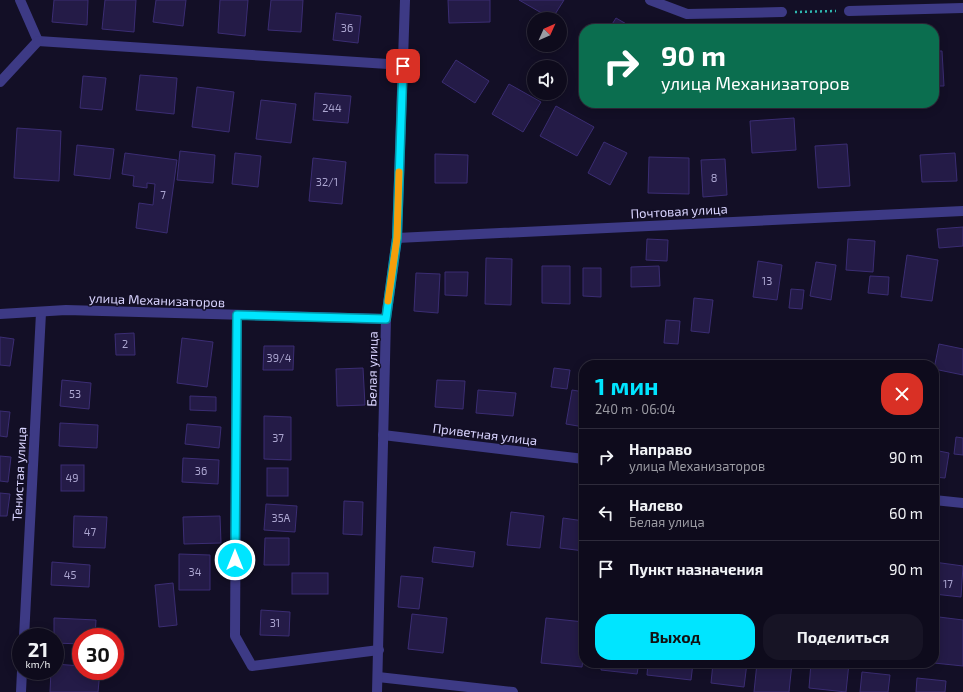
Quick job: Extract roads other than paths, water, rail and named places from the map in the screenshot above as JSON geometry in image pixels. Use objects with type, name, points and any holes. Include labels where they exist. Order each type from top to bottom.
[{"type":"street","points":[[20,0],[38,41]]},
{"type":"street","name":"Белая улица","points":[[377,692],[386,319],[397,238],[405,0]]},
{"type":"street","points":[[650,0],[687,14],[782,12]]},
{"type":"street","points":[[849,11],[963,8]]},
{"type":"street","points":[[38,41],[403,66]]},
{"type":"street","points":[[0,82],[38,41]]},
{"type":"street","name":"Почтовая улица","points":[[397,238],[963,211]]},
{"type":"street","name":"улица Механизаторов","points":[[0,314],[41,313],[66,310],[386,319]]},
{"type":"street","name":"Тенистая улица","points":[[24,628],[41,313]]},
{"type":"street","points":[[237,315],[235,636],[252,666],[379,650]]},
{"type":"street","name":"Приветная улица","points":[[384,435],[579,458]]},
{"type":"street","points":[[939,501],[963,504]]},
{"type":"street","points":[[378,677],[513,692]]},
{"type":"street","points":[[21,692],[22,680]]}]
